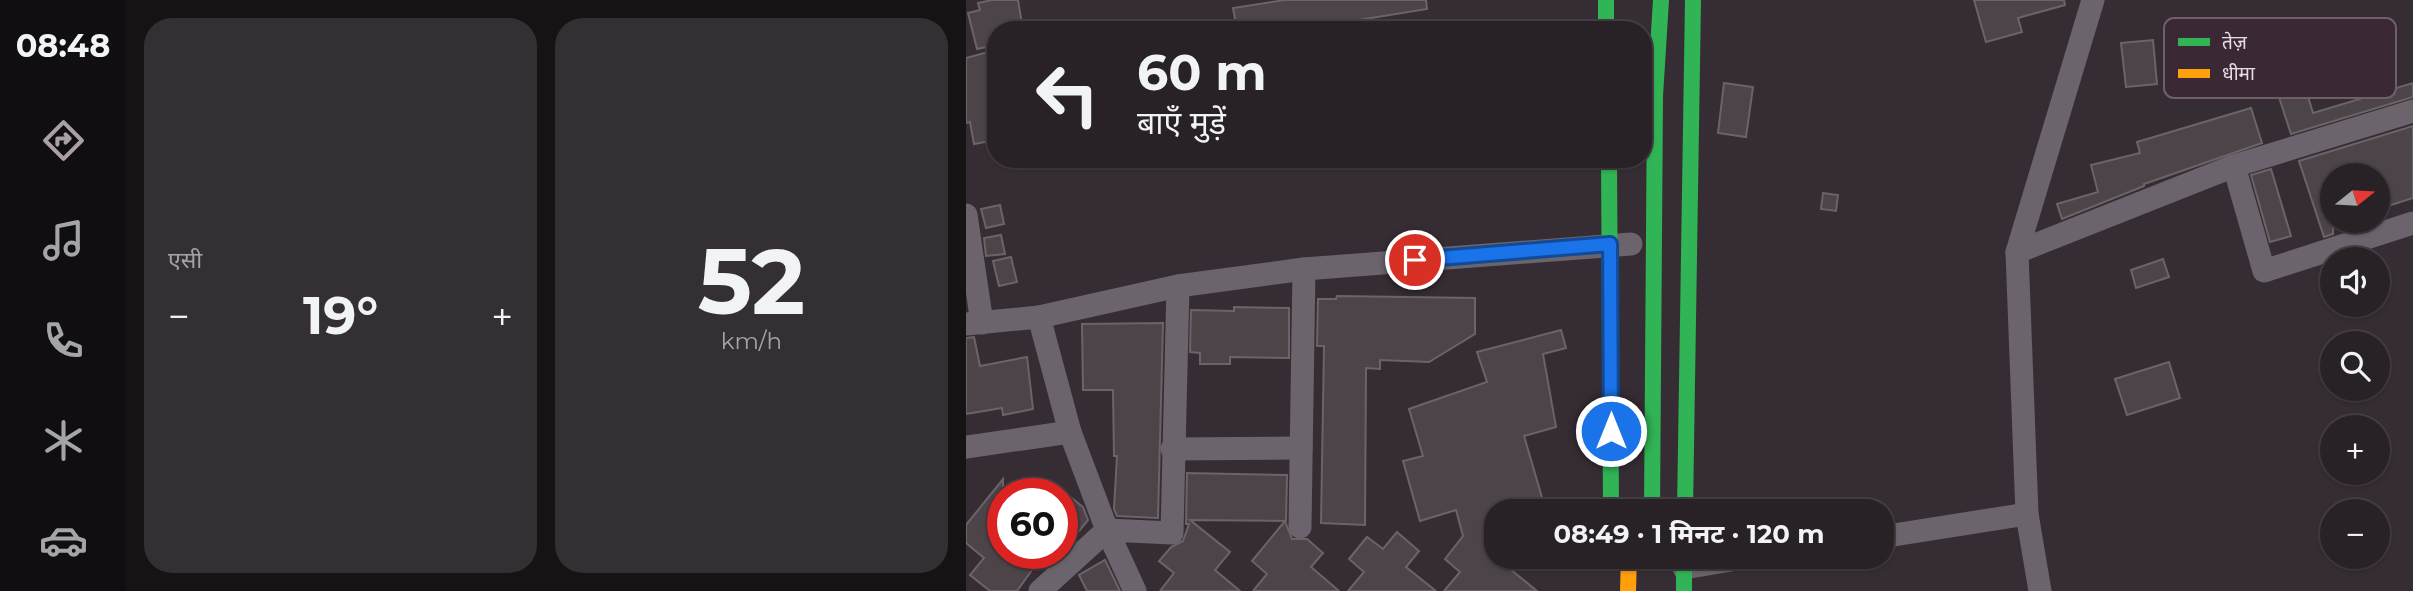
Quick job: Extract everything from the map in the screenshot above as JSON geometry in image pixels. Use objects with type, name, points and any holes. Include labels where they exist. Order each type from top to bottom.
[{"type":"main road","points":[[1606,0],[1606,21]]},
{"type":"main road","points":[[1652,499],[1656,96],[1661,0]]},
{"type":"main road","points":[[1685,499],[1693,0]]},
{"type":"main road","points":[[1611,168],[1626,244],[1612,499]]},
{"type":"main road","points":[[1628,591],[1629,569]]},
{"type":"main road","points":[[1684,569],[1684,591]]},
{"type":"street","points":[[2040,591],[2027,514],[2017,252],[2094,0]]},
{"type":"street","points":[[2017,252],[2234,166],[2413,111]]},
{"type":"street","points":[[2234,166],[2264,271],[2413,223]]},
{"type":"street","points":[[966,215],[974,324],[1039,317],[1178,286],[1304,269],[1626,244]]},
{"type":"street","points":[[1300,527],[1304,269]]},
{"type":"street","points":[[1040,591],[1107,530],[1172,533],[1178,286]]},
{"type":"street","points":[[1039,317],[1070,432],[1107,530],[1135,591]]},
{"type":"street","points":[[966,447],[1070,432]]},
{"type":"street","points":[[1172,449],[1301,449]]},
{"type":"street","points":[[1894,535],[2027,514]]},
{"type":"building","points":[[1018,0],[1022,21],[987,21],[987,47],[977,49],[968,13],[980,10],[978,3]]},
{"type":"building","points":[[1285,0],[1426,0],[1427,9],[1353,21],[1235,21],[1233,8]]},
{"type":"building","points":[[1974,0],[2064,0],[2065,5],[2018,18],[2022,32],[1986,42]]},
{"type":"building","points":[[2153,40],[2157,84],[2126,87],[2121,43]]},
{"type":"building","points":[[987,52],[987,142],[974,144],[970,122],[966,123],[966,58]]},
{"type":"building","points":[[1724,83],[1753,87],[1746,137],[1718,133]]},
{"type":"building","points":[[2413,83],[2413,97],[2291,134],[2279,98],[2308,98],[2313,113],[2363,98],[2396,98],[2396,88]]},
{"type":"building","points":[[2251,108],[2262,143],[2144,184],[2062,219],[2057,204],[2098,192],[2091,165],[2140,153],[2137,142]]},
{"type":"building","points":[[2413,126],[2413,198],[2390,205],[2390,163],[2320,163],[2320,225],[2299,161]]},
{"type":"building","points":[[2271,169],[2291,236],[2270,242],[2251,175]]},
{"type":"building","points":[[1823,193],[1838,195],[1836,211],[1821,209]]},
{"type":"building","points":[[1000,205],[1004,224],[986,228],[981,209]]},
{"type":"building","points":[[1001,235],[1005,254],[986,256],[984,238]]},
{"type":"building","points":[[1011,257],[1017,282],[999,286],[993,261]]},
{"type":"building","points":[[2163,259],[2169,277],[2136,288],[2131,270]]},
{"type":"building","points":[[1337,296],[1475,298],[1475,334],[1429,362],[1380,360],[1380,369],[1366,368],[1365,525],[1321,523],[1324,346],[1317,346],[1318,299],[1336,299]]},
{"type":"building","points":[[1234,307],[1289,308],[1289,358],[1230,357],[1230,364],[1200,364],[1200,353],[1190,352],[1191,310],[1234,311]]},
{"type":"building","points":[[1163,323],[1158,518],[1117,516],[1114,509],[1117,456],[1114,456],[1113,390],[1083,390],[1082,324]]},
{"type":"building","points":[[1561,330],[1566,348],[1543,354],[1556,427],[1524,436],[1542,499],[1484,499],[1484,569],[1510,569],[1537,591],[1444,591],[1460,572],[1445,559],[1463,536],[1456,510],[1420,521],[1403,461],[1423,456],[1409,409],[1487,382],[1477,352]]},
{"type":"building","points":[[974,337],[980,366],[1027,357],[1033,409],[1003,415],[1002,408],[966,414],[966,338]]},
{"type":"building","points":[[2169,362],[2180,398],[2127,415],[2115,379]]},
{"type":"building","points":[[1187,473],[1287,475],[1286,521],[1190,520],[1230,552],[1215,570],[1240,591],[1160,591],[1174,573],[1159,561],[1171,547],[1183,541],[1189,524],[1186,524]]},
{"type":"building","points":[[987,499],[987,569],[1031,569],[1017,591],[990,591],[970,575],[984,558],[966,543],[966,525]]},
{"type":"building","points":[[1078,503],[1083,507],[1088,520],[1078,532]]},
{"type":"building","points":[[1285,521],[1292,539],[1307,539],[1323,553],[1311,567],[1339,591],[1253,591],[1267,574],[1252,561]]},
{"type":"building","points":[[1397,532],[1419,551],[1406,567],[1436,591],[1348,591],[1364,572],[1349,559],[1367,537],[1383,549]]},
{"type":"building","points":[[1105,560],[1120,591],[1087,591],[1079,575]]},
{"type":"traffic: fast","points":[[1606,0],[1606,21]]},
{"type":"traffic: fast","points":[[1652,499],[1655,96],[1661,0]]},
{"type":"traffic: fast","points":[[1685,499],[1693,0]]},
{"type":"traffic: fast","points":[[1609,168],[1611,499]]},
{"type":"traffic: fast","points":[[1684,569],[1684,591]]},
{"type":"traffic: slow","points":[[1628,591],[1629,569]]},
{"type":"route","points":[[1415,260],[1610,244],[1611,431]]}]
